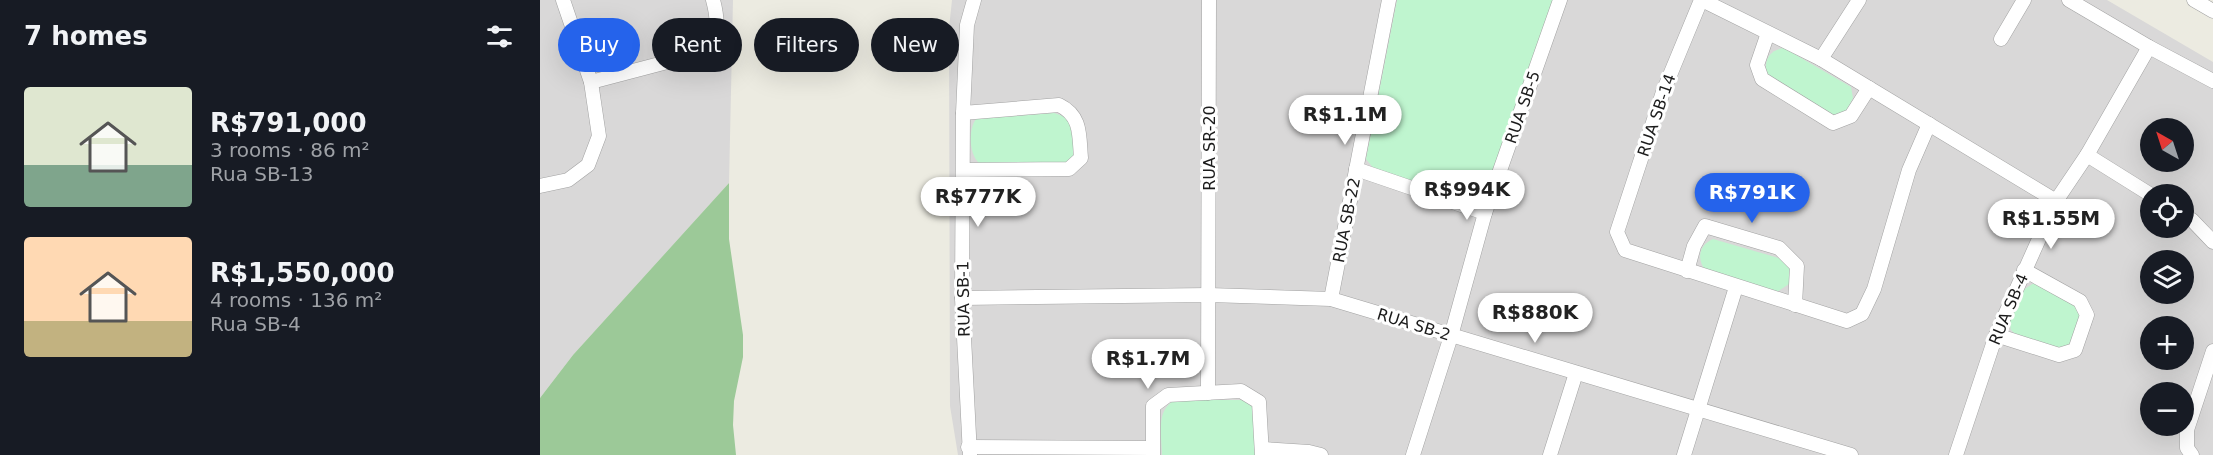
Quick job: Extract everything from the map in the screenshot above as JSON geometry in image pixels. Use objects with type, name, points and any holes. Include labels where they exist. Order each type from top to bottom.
[{"type":"street","points":[[540,186],[568,180],[588,165],[599,136],[591,82],[563,0]]},
{"type":"street","points":[[591,82],[703,51],[712,41],[717,28],[717,15],[713,0]]},
{"type":"street","name":"RUA SB-1","points":[[969,451],[962,298],[963,113],[967,25],[974,0]]},
{"type":"street","name":"RUA SR-20","points":[[1208,393],[1209,0]]},
{"type":"street","name":"RUA SB-22","points":[[1331,299],[1389,0]]},
{"type":"street","name":"RUA SB-5","points":[[1413,455],[1451,336],[1485,213],[1560,0]]},
{"type":"street","points":[[1701,0],[1821,59],[2056,201]]},
{"type":"street","name":"RUA SB-14","points":[[1687,271],[1625,250],[1617,232],[1663,92],[1701,0]]},
{"type":"street","points":[[1821,59],[1859,0]]},
{"type":"street","points":[[2001,39],[2024,0]]},
{"type":"street","points":[[2069,0],[2213,81]]},
{"type":"street","points":[[2194,0],[2213,10]]},
{"type":"street","points":[[1768,33],[1757,64],[1762,79],[1833,123],[1851,116],[1869,88]]},
{"type":"street","name":"RUA SB-4","points":[[1956,455],[1996,335],[2056,201],[2087,155],[2149,47]]},
{"type":"street","points":[[963,113],[1059,105],[1066,108],[1078,122],[1081,158],[1069,170],[963,170]]},
{"type":"street","points":[[1795,305],[1797,266],[1779,248],[1705,226],[1694,246],[1687,271],[1736,287],[1847,321],[1862,314],[1874,289],[1909,170],[1929,124]]},
{"type":"street","points":[[2087,155],[2140,188]]},
{"type":"street","points":[[1356,169],[1485,213]]},
{"type":"street","points":[[2194,225],[2213,242]]},
{"type":"street","points":[[1996,335],[2059,355],[2075,350],[2087,315],[2080,302],[2024,270]]},
{"type":"street","points":[[1684,455],[1736,287]]},
{"type":"street","name":"RUA SB-2","points":[[962,298],[1209,295],[1331,299],[1698,410],[1822,451],[1851,455]]},
{"type":"street","points":[[2192,455],[2187,448],[2187,430],[2213,351]]},
{"type":"street","points":[[1550,455],[1576,373]]},
{"type":"street","points":[[969,451],[1152,451],[1153,406],[1168,395],[1241,391],[1259,402],[1262,452],[1309,452],[1321,455]]},
{"type":"shaded area","points":[[540,0],[733,0],[733,18],[652,18],[652,72],[731,72],[729,183],[573,355],[540,398]]},
{"type":"shaded area","points":[[952,0],[2107,0],[2213,62],[2213,455],[958,455],[950,406],[949,72],[959,72],[959,18],[950,18]]},
{"type":"green space","points":[[1397,0],[1556,0],[1482,202],[1476,203],[1374,169],[1366,159]]},
{"type":"green space","points":[[1784,48],[1851,87],[1853,98],[1846,112],[1832,115],[1767,74],[1766,64],[1771,53]]},
{"type":"green space","points":[[1054,113],[1066,117],[1074,126],[1074,155],[1067,162],[979,163],[973,154],[971,135],[976,119]]},
{"type":"green space","points":[[729,183],[729,239],[743,335],[743,357],[734,401],[733,425],[736,455],[540,455],[540,398],[573,355]]},
{"type":"green space","points":[[1713,239],[1782,259],[1791,270],[1789,284],[1777,292],[1706,271],[1701,262],[1700,253]]},
{"type":"green space","points":[[2038,283],[2074,305],[2082,314],[2073,344],[2061,350],[2017,336],[2011,330],[2009,321],[2023,290]]},
{"type":"green space","points":[[1175,400],[1241,400],[1248,403],[1255,414],[1255,455],[1162,455],[1162,417],[1169,404]]}]
